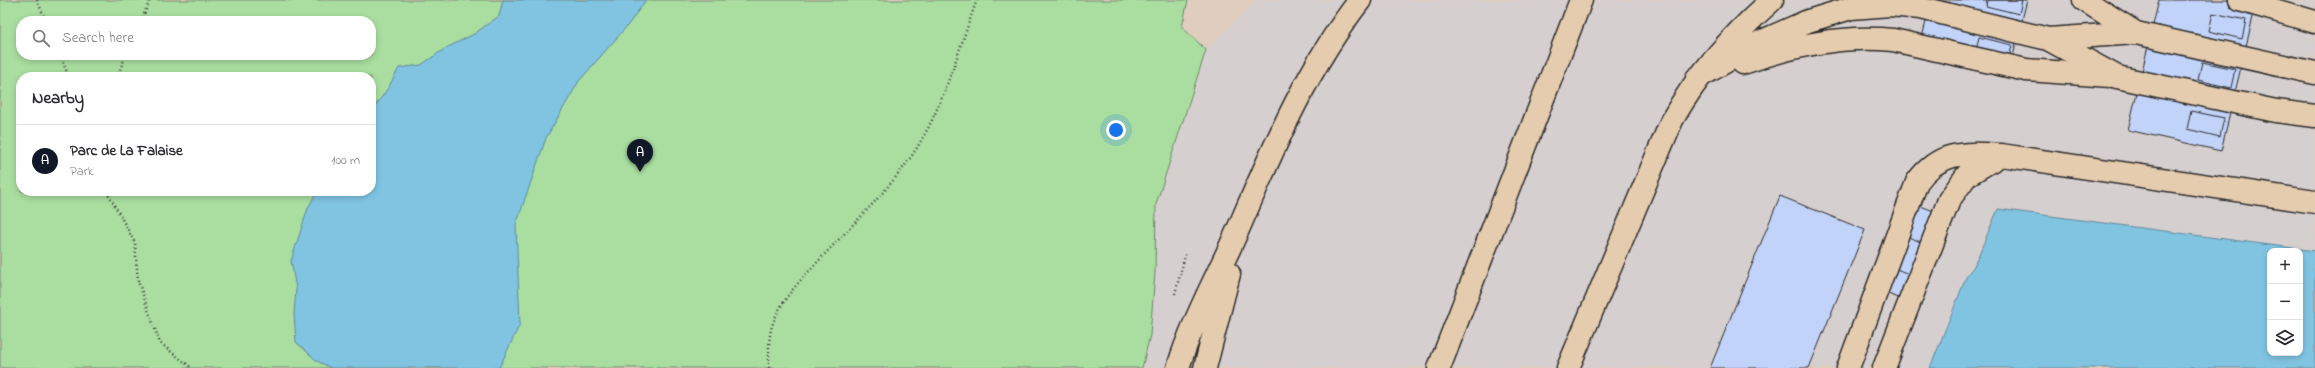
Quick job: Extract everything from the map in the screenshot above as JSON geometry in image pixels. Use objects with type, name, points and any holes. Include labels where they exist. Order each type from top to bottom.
[{"type":"street","points":[[1178,368],[1192,331],[1243,218],[1274,144],[1303,86],[1336,32],[1360,0]]},
{"type":"street","points":[[1439,368],[1581,0]]},
{"type":"street","points":[[2084,0],[2136,33]]},
{"type":"street","points":[[2240,0],[2313,20]]},
{"type":"street","points":[[1568,368],[1658,148],[1683,100],[1697,78],[1729,40],[1772,1]]},
{"type":"street","points":[[1697,78],[1739,53],[1781,31],[1829,13],[1864,7],[1890,5],[1921,8],[2048,39],[2117,77]]},
{"type":"street","points":[[2048,39],[2136,33],[2315,73]]},
{"type":"street","points":[[1697,78],[1790,48],[1832,40],[1875,38],[1893,40],[2026,70],[2117,77],[2276,111],[2315,116]]},
{"type":"street","points":[[1848,368],[1917,182],[1930,166],[1952,156],[1974,153],[2001,155],[2315,202]]},
{"type":"street","points":[[1884,368],[1949,200],[1967,175],[2001,155]]},
{"type":"street","points":[[1205,368],[1243,218]]},
{"type":"path","points":[[37,0],[44,16]]},
{"type":"path","points":[[143,16],[150,0]]},
{"type":"path","points":[[769,368],[771,328],[785,300],[798,283],[881,195],[903,167],[924,136],[955,66],[977,0]]},
{"type":"path","points":[[62,60],[66,72]]},
{"type":"path","points":[[118,72],[124,60]]},
{"type":"path","points":[[110,196],[135,243],[138,282],[160,343],[192,368]]},
{"type":"shaded area","points":[[1257,0],[2315,0],[2315,251],[2303,249],[2303,248],[2292,248],[1998,209],[1991,220],[1974,266],[1967,275],[1930,368],[1142,368],[1150,335],[1155,273],[1156,204],[1206,50]]},
{"type":"green space","points":[[0,0],[1188,0],[1182,27],[1206,50],[1156,204],[1155,273],[1150,335],[1142,368],[0,368]]},
{"type":"water","points":[[503,0],[646,0],[628,25],[579,81],[546,138],[516,225],[520,324],[499,368],[331,368],[317,361],[296,342],[294,314],[296,289],[291,261],[308,208],[314,196],[376,196],[376,105],[388,88],[399,68],[421,65],[446,48],[474,34],[499,16]]},
{"type":"water","points":[[1998,209],[2292,248],[2267,248],[2267,356],[2303,356],[2303,249],[2315,251],[2315,368],[1930,368],[1967,275],[1974,266]]},
{"type":"building","points":[[1931,0],[2027,0],[2008,76],[1918,55]]},
{"type":"building","points":[[1987,0],[2022,0],[2019,14],[1986,6]]},
{"type":"building","points":[[2159,0],[2257,0],[2221,151],[2128,130]]},
{"type":"building","points":[[2213,13],[2246,20],[2242,39],[2209,31]]},
{"type":"building","points":[[1979,37],[2012,45],[2008,63],[1975,55]]},
{"type":"building","points":[[2202,62],[2235,69],[2231,88],[2198,80]]},
{"type":"building","points":[[2191,111],[2224,118],[2220,137],[2187,129]]},
{"type":"building","points":[[1780,196],[1865,230],[1809,368],[1710,368]]},
{"type":"building","points":[[1905,200],[1939,213],[1904,300],[1870,287]]},
{"type":"building","points":[[1906,236],[1923,243],[1911,275],[1894,268]]},
{"type":"place","name":"Parc de La Falaise","points":[[640,172]]}]
